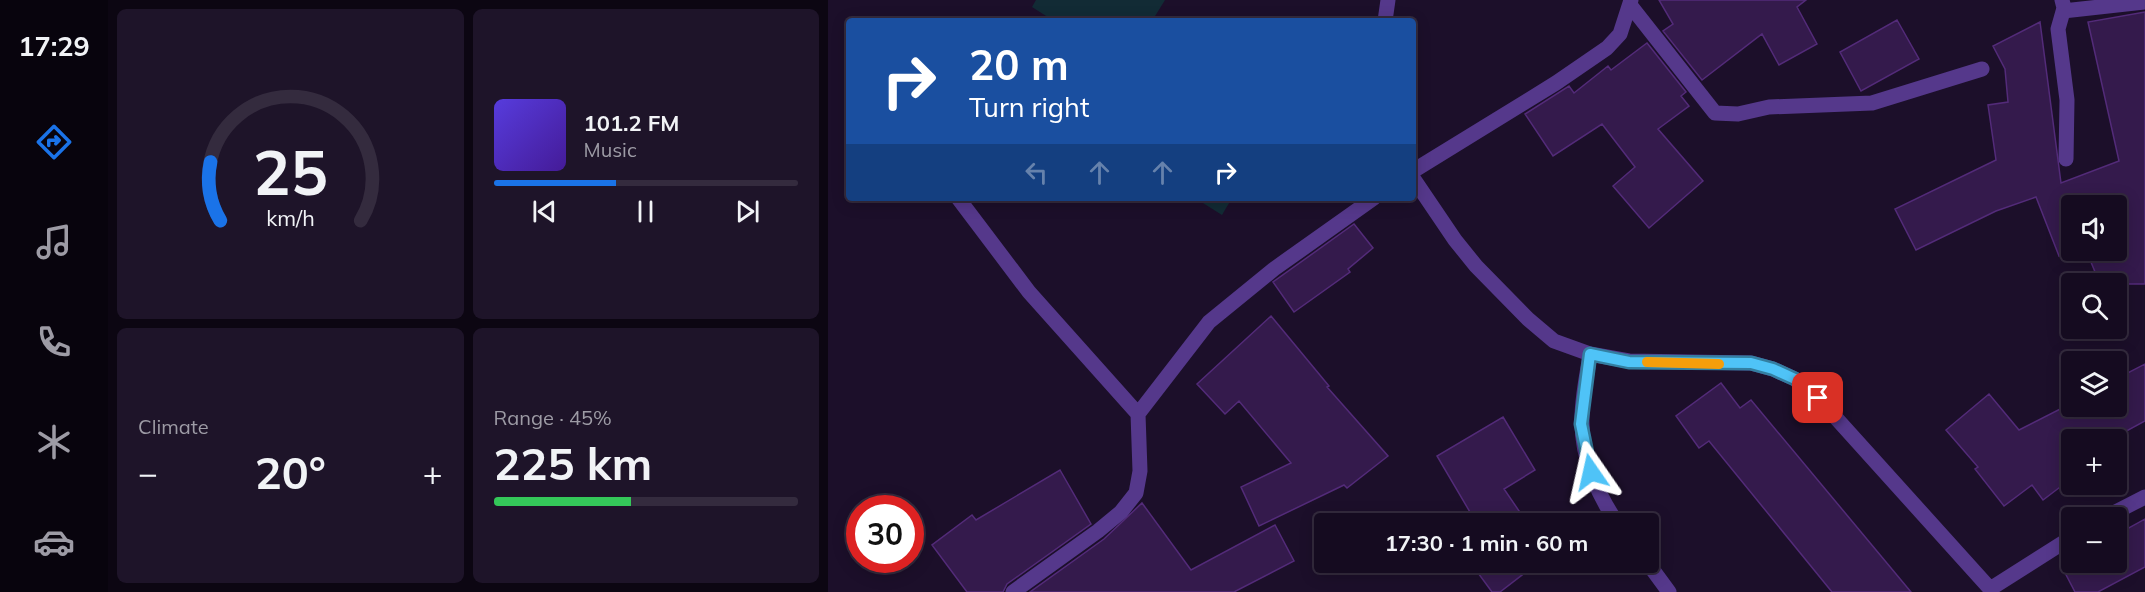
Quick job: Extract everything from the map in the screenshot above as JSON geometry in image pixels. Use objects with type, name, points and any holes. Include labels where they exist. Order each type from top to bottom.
[{"type":"street","points":[[1385,18],[1388,0]]},
{"type":"street","points":[[2067,159],[2067,100],[2058,29],[2063,5],[2145,2]]},
{"type":"street","points":[[1630,3],[1715,113],[1738,114],[1769,107],[1872,104],[1982,69]]},
{"type":"street","points":[[1416,169],[1599,54],[1620,34],[1630,3]]},
{"type":"street","points":[[1416,182],[1455,240],[1528,319],[1554,341],[1590,354],[1629,362],[1751,363],[1773,369],[1795,379],[1818,398],[1991,590],[2061,544]]},
{"type":"street","points":[[960,201],[1029,292],[1138,414]]},
{"type":"street","points":[[1013,592],[1098,531],[1121,512],[1136,493],[1140,471],[1138,414],[1209,322],[1274,269],[1370,201]]},
{"type":"street","points":[[1590,354],[1581,424],[1591,472],[1610,513]]},
{"type":"street","points":[[2125,507],[2145,497]]},
{"type":"street","points":[[1655,573],[1669,592]]},
{"type":"shaded area","points":[[1036,0],[1165,0],[1154,18],[1049,18],[1032,7]]},
{"type":"shaded area","points":[[1200,201],[1230,201],[1222,215]]},
{"type":"building","points":[[1659,0],[1806,0],[1797,7],[1817,44],[1779,65],[1762,34],[1702,80],[1663,31],[1673,24]]},
{"type":"building","points":[[2145,12],[2145,284],[2127,284],[2127,273],[2095,273],[2091,261],[2127,261],[2127,195],[2061,195],[2061,256],[2059,256],[2036,197],[1996,211],[1916,250],[1895,209],[1996,160],[1988,105],[2008,102],[2005,69],[1993,46],[2040,22],[2061,183],[2119,161],[2088,22]]},
{"type":"building","points":[[1897,20],[1919,59],[1861,91],[1840,52]]},
{"type":"building","points":[[1647,43],[1686,92],[1681,96],[1689,106],[1658,129],[1703,181],[1649,228],[1613,186],[1635,167],[1602,124],[1553,156],[1525,114],[1569,86],[1574,93],[1608,66],[1611,70]]},
{"type":"building","points":[[1354,224],[1373,248],[1348,269],[1350,272],[1294,312],[1273,282]]},
{"type":"building","points":[[1271,316],[1329,386],[1327,387],[1388,456],[1347,488],[1344,485],[1259,526],[1241,487],[1291,463],[1239,401],[1225,414],[1197,384]]},
{"type":"building","points":[[2145,364],[2145,421],[2127,431],[2061,429],[2061,486],[2043,500],[2032,485],[2004,506],[1975,469],[1978,467],[1946,430],[1989,394],[2019,430],[2061,409],[2061,417],[2127,417],[2127,373]]},
{"type":"building","points":[[1721,383],[1740,408],[1751,400],[1911,592],[1832,592],[1709,441],[1699,448],[1676,416]]},
{"type":"building","points":[[1503,417],[1535,470],[1504,489],[1520,513],[1471,513],[1437,456]]},
{"type":"building","points":[[1060,470],[1091,524],[1007,584],[1003,592],[967,592],[932,545],[972,515],[976,520]]},
{"type":"building","points":[[1142,503],[1191,570],[1275,525],[1294,561],[1234,592],[1030,592],[1104,539]]},
{"type":"building","points":[[2145,519],[2145,567],[2098,592],[2075,592],[2065,573],[2127,573],[2127,529]]},
{"type":"building","points":[[1478,573],[1525,573],[1500,592],[1492,592]]},
{"type":"slow traffic","points":[[1647,362],[1719,364]]},
{"type":"route","points":[[1591,472],[1581,424],[1590,354],[1629,362],[1751,363],[1773,369],[1795,379],[1818,398]]}]
